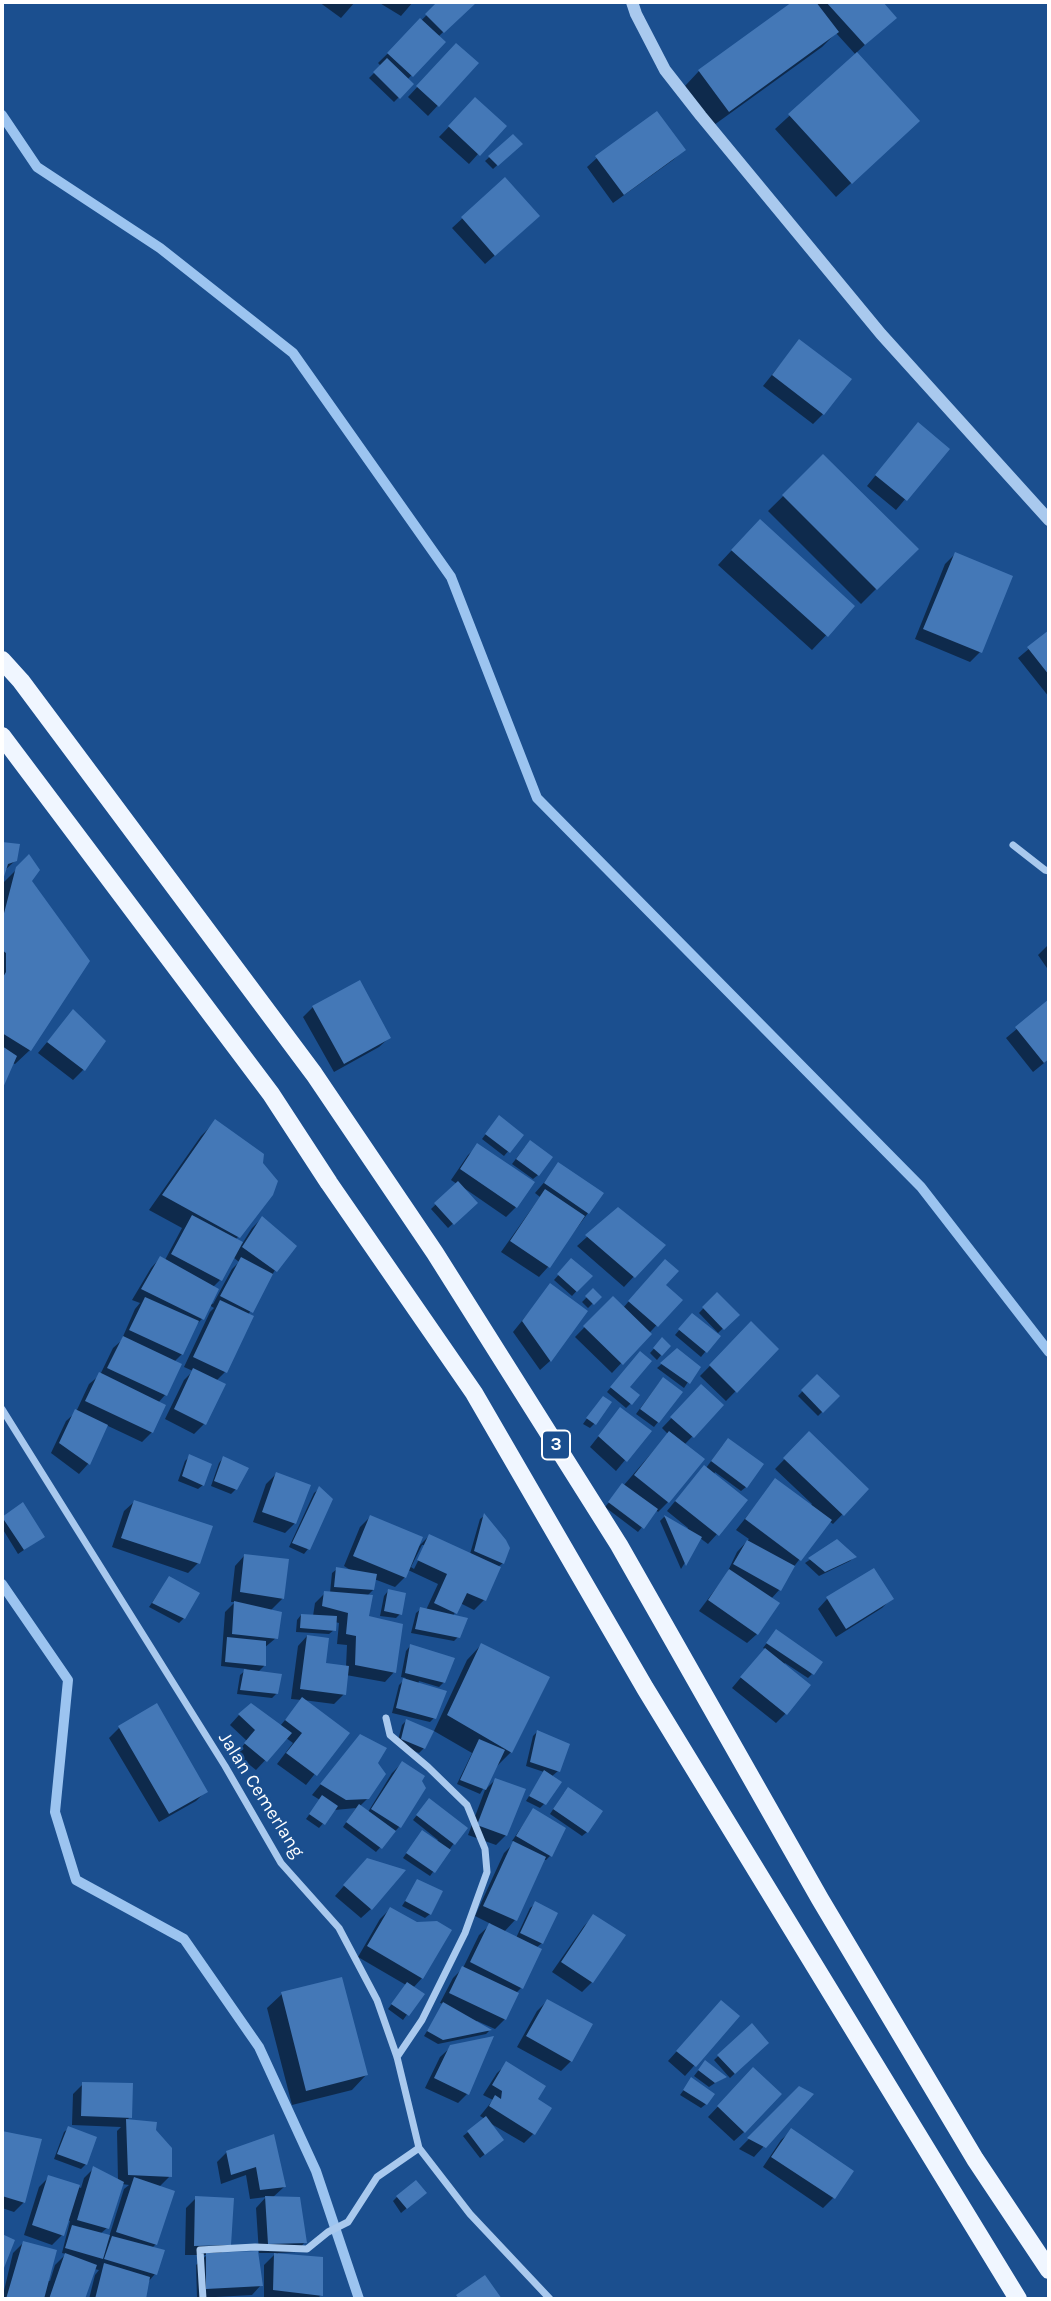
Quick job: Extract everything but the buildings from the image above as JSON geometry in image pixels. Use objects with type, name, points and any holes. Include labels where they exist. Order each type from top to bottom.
[{"type":"main road","name":"3","points":[[2,660],[29,692],[306,1063],[435,1253],[619,1545],[827,1911],[975,2160],[1049,2270]]},
{"type":"main road","name":"3","points":[[2,736],[271,1094],[474,1393],[645,1688],[1018,2299]]},
{"type":"street","points":[[632,2],[664,70],[701,116],[881,334],[1049,520]]},
{"type":"street","points":[[1013,845],[1049,871]]},
{"type":"street","name":"Jalan Cemerlang","points":[[2,1409],[225,1766],[281,1863],[340,1928],[377,2000],[397,2057],[419,2148],[470,2214],[550,2299]]},
{"type":"street","points":[[386,1718],[390,1735],[467,1805],[485,1849],[487,1872],[465,1933],[422,2020],[397,2057]]},
{"type":"street","points":[[203,2299],[200,2250],[256,2247],[307,2249],[328,2232],[348,2222],[377,2177],[419,2148]]},
{"type":"waterway","points":[[2,115],[37,167],[160,248],[293,353],[451,577],[537,798],[921,1187],[1049,1352]]},
{"type":"waterway","points":[[2,1584],[68,1680],[55,1812],[76,1880],[184,1939],[259,2047],[316,2171],[359,2299]]}]
